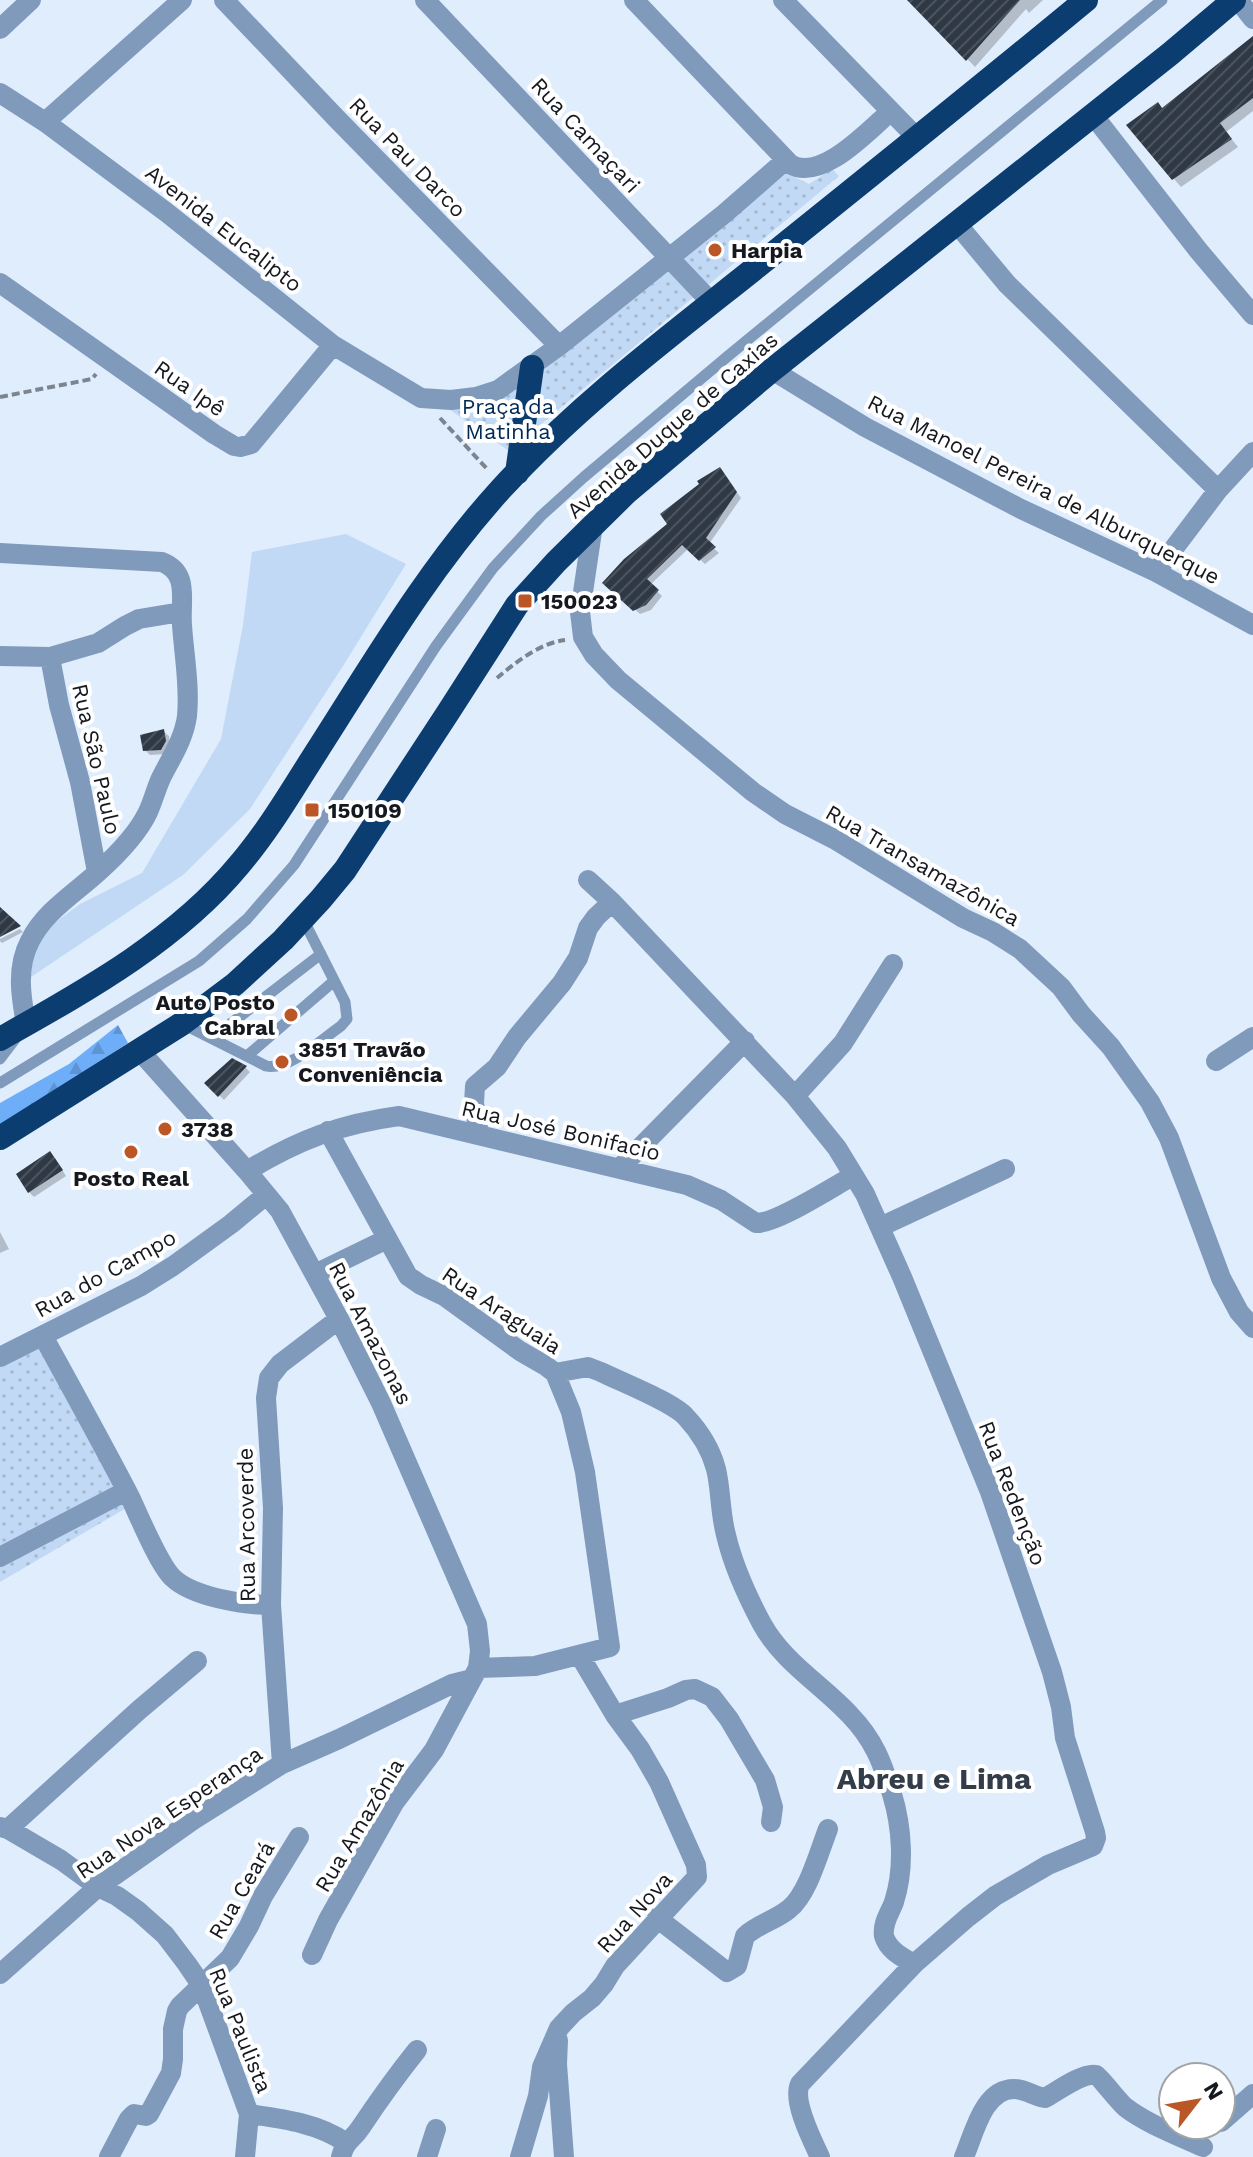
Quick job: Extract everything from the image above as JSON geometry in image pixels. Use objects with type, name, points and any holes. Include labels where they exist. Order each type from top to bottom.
[{"type":"highway","points":[[0,1039],[144,952],[201,904],[238,866],[271,823],[393,631],[469,526],[510,480],[586,406],[651,350],[918,139],[1086,0]]},
{"type":"highway","name":"Avenida Duque de Caxias","points":[[0,1138],[183,1023],[235,984],[283,940],[345,870],[517,605],[627,492],[772,370],[1236,0]]},
{"type":"highway","points":[[510,480],[532,367]]},
{"type":"street","points":[[0,29],[31,0]]},
{"type":"street","points":[[45,122],[182,0]]},
{"type":"street","name":"Rua Pau Darco","points":[[224,0],[559,346]]},
{"type":"street","name":"Rua Camaçari","points":[[425,0],[712,303]]},
{"type":"street","points":[[634,0],[795,168],[814,167],[841,154],[891,111]]},
{"type":"street","points":[[783,0],[918,139]]},
{"type":"street","points":[[1236,0],[1253,19]]},
{"type":"street","name":"Avenida Eucalipto","points":[[0,93],[45,122],[178,221],[333,345],[421,398],[451,400],[498,390],[559,346],[724,214],[786,160]]},
{"type":"street","points":[[1093,115],[1253,315]]},
{"type":"street","points":[[957,224],[1007,284],[1218,490]]},
{"type":"street","name":"Rua Ipê","points":[[0,283],[234,446],[251,444],[333,345]]},
{"type":"street","name":"Rua Manoel Pereira de Alburquerque","points":[[772,370],[865,427],[1019,508],[1156,572],[1253,625]]},
{"type":"street","points":[[1156,572],[1218,490],[1253,452]]},
{"type":"street","points":[[583,637],[580,612],[593,525]]},
{"type":"street","points":[[0,553],[162,562],[172,566],[181,579],[188,698],[187,720],[181,740],[147,815],[126,845],[44,919],[30,939],[24,953],[21,976],[26,1024]]},
{"type":"street","points":[[0,656],[50,657],[98,643],[139,619],[181,612]]},
{"type":"street","name":"Rua Transamazônica","points":[[583,637],[594,655],[618,680],[753,792],[785,814],[860,854],[963,918],[1020,949],[1061,987],[1111,1047],[1150,1102],[1169,1138],[1221,1278],[1239,1312],[1253,1328]]},
{"type":"street","name":"Rua São Paulo","points":[[50,657],[59,705],[80,782],[97,872]]},
{"type":"street","name":"Rua Redenção","points":[[588,880],[795,1096],[837,1148],[865,1194],[990,1492],[1052,1672],[1065,1738],[1096,1838],[1087,1850],[1048,1865],[995,1896],[956,1926],[914,1964],[800,2084],[797,2091],[820,2157]]},
{"type":"street","points":[[479,1135],[475,1086],[497,1067],[517,1037],[562,983],[578,958],[588,928],[612,902]]},
{"type":"street","points":[[795,1096],[843,1043],[893,964]]},
{"type":"street","points":[[1216,1061],[1253,1037]]},
{"type":"street","points":[[619,1169],[745,1041]]},
{"type":"street","name":"Rua Amazonas","points":[[139,1050],[280,1211],[315,1274],[381,1403],[477,1624],[480,1651],[475,1673]]},
{"type":"street","name":"Rua José Bonifacio","points":[[247,1171],[306,1139],[328,1131],[399,1116],[687,1185],[721,1200],[750,1221],[762,1224],[853,1176]]},
{"type":"street","name":"Rua Araguaia","points":[[328,1131],[408,1276],[444,1296],[555,1373],[571,1412],[585,1472],[610,1647]]},
{"type":"street","points":[[880,1227],[1005,1169]]},
{"type":"street","name":"Rua do Campo","points":[[0,1357],[141,1286],[231,1224],[266,1195]]},
{"type":"street","points":[[315,1274],[387,1239]]},
{"type":"street","name":"Rua Arcoverde","points":[[282,1764],[271,1605],[273,1508],[266,1398],[269,1378],[280,1364],[339,1319]]},
{"type":"street","points":[[43,1336],[167,1572],[174,1580],[199,1592],[250,1605],[271,1605]]},
{"type":"street","points":[[555,1373],[588,1367],[645,1393],[684,1414],[705,1445],[717,1472],[726,1538],[763,1626],[785,1655],[850,1714],[881,1759],[902,1844],[894,1901],[885,1919],[884,1933],[891,1949],[914,1964]]},
{"type":"street","points":[[0,1557],[126,1491]]},
{"type":"street","name":"Rua Nova Esperança","points":[[0,1974],[98,1887],[193,1820],[282,1764],[475,1673],[535,1666],[610,1647]]},
{"type":"street","name":"Rua Nova","points":[[520,2157],[538,2096],[542,2067],[559,2028],[592,1998],[615,1966],[697,1877],[698,1870],[659,1782],[620,1713],[580,1656]]},
{"type":"street","points":[[4,1828],[197,1661]]},
{"type":"street","name":"Rua Amazônia","points":[[312,1955],[328,1920],[394,1803],[434,1750],[475,1673]]},
{"type":"street","points":[[620,1713],[686,1690],[695,1689],[712,1697],[729,1719],[765,1780],[773,1807],[771,1822]]},
{"type":"street","name":"Rua Paulista","points":[[4,1828],[117,1896],[165,1935],[202,1986],[249,2114],[245,2157]]},
{"type":"street","points":[[657,1918],[723,1970],[734,1970],[745,1936],[765,1921],[788,1910],[799,1899],[828,1829]]},
{"type":"street","name":"Rua Ceará","points":[[109,2157],[129,2119],[134,2114],[146,2116],[155,2106],[171,2073],[177,2011],[230,1958],[299,1837]]},
{"type":"street","points":[[559,2028],[557,2064],[564,2157]]},
{"type":"street","points":[[249,2114],[330,2132],[343,2150],[417,2050]]},
{"type":"street","points":[[964,2157],[983,2110],[990,2100],[1002,2092],[1017,2089],[1045,2098],[1076,2080],[1092,2075],[1100,2077],[1114,2097],[1135,2114],[1201,2152]]},
{"type":"street","points":[[1237,2109],[1253,2094]]},
{"type":"street","points":[[427,2157],[436,2129]]},
{"type":"lane","points":[[0,1083],[199,961],[247,919],[294,865],[436,646],[493,568],[541,516],[740,346],[1162,0]]},
{"type":"lane","points":[[183,1023],[274,1068],[289,1063],[341,1026],[348,1013],[345,1002],[303,919]]},
{"type":"lane","points":[[212,1038],[321,954]]},
{"type":"lane","points":[[247,1056],[334,981]]},
{"type":"lane","points":[[0,1059],[26,1024]]},
{"type":"path","points":[[0,397],[92,379],[108,360]]},
{"type":"path","points":[[421,398],[510,480]]},
{"type":"path","points":[[495,679],[546,645],[583,637]]},
{"type":"green space","name":"Praça da Matinha","points":[[832,169],[839,176],[509,451],[443,405],[500,395],[674,267],[787,173],[809,184]]},
{"type":"green space","points":[[346,534],[406,564],[250,809],[183,875],[28,979],[19,949],[80,904],[142,873],[221,739],[243,625],[252,552]]},
{"type":"green space","points":[[118,1025],[128,1043],[0,1128],[0,1103],[69,1064]]},
{"type":"green space","points":[[50,1335],[140,1500],[0,1582],[0,1360]]},
{"type":"building","points":[[907,0],[1020,0],[966,61]]},
{"type":"building","points":[[1253,36],[1253,98],[1220,123],[1232,139],[1172,180],[1126,125],[1158,102],[1162,108]]},
{"type":"building","points":[[720,467],[737,492],[706,538],[716,547],[699,561],[682,545],[647,579],[659,590],[646,605],[633,611],[602,583],[624,559],[667,524],[660,514],[699,484],[697,481]]},
{"type":"building","points":[[164,729],[166,741],[161,750],[143,751],[140,735]]},
{"type":"building","points":[[0,907],[21,926],[0,937]]},
{"type":"building","points":[[232,1058],[247,1066],[218,1097],[204,1083]]},
{"type":"building","points":[[50,1151],[63,1170],[28,1193],[16,1174]]},
{"type":"place","name":"Harpia","points":[[715,250]]},
{"type":"place","name":"150023","points":[[525,601]]},
{"type":"place","name":"150109","points":[[312,810]]},
{"type":"place","name":"Auto Posto Cabral","points":[[291,1015]]},
{"type":"place","name":"3851 Travão Conveniência","points":[[282,1062]]},
{"type":"place","name":"3738","points":[[165,1129]]},
{"type":"place","name":"Posto Real","points":[[131,1152]]},
{"type":"district","name":"Abreu e Lima","points":[[934,1779]]}]
